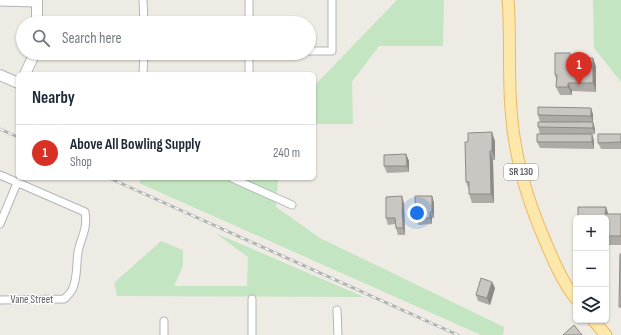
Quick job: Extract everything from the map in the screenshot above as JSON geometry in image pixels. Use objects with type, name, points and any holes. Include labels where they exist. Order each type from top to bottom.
[{"type":"main road","points":[[37,1],[37,16]]},
{"type":"main road","name":"SR 130","points":[[508,2],[511,108],[515,146],[523,182],[536,220],[553,260],[573,294]]},
{"type":"main road","points":[[26,72],[32,60]]},
{"type":"main road","points":[[0,75],[16,82]]},
{"type":"main road","points":[[596,323],[606,335]]},
{"type":"street","points":[[143,0],[144,16]]},
{"type":"street","points":[[249,0],[249,16]]},
{"type":"street","points":[[316,51],[332,51],[332,0]]},
{"type":"street","points":[[0,2],[37,1]]},
{"type":"street","points":[[143,72],[144,60]]},
{"type":"street","points":[[249,60],[249,72]]},
{"type":"street","points":[[0,176],[17,183],[0,224]]},
{"type":"street","points":[[236,180],[292,205]]},
{"type":"street","name":"Vane Street","points":[[0,300],[64,299],[72,292],[76,280],[78,252],[86,229],[85,212],[17,183]]},
{"type":"street","points":[[252,299],[252,335]]},
{"type":"street","points":[[337,310],[338,335]]},
{"type":"street","points":[[164,321],[164,335]]},
{"type":"green space","points":[[397,0],[444,0],[443,46],[379,46],[352,82],[353,124],[316,124],[316,84]]},
{"type":"green space","points":[[593,0],[621,0],[621,82],[594,48]]},
{"type":"green space","points":[[140,180],[278,180],[276,207],[320,238],[504,327],[503,335],[481,335],[139,183]]},
{"type":"green space","points":[[215,233],[364,297],[117,296],[114,283],[161,241],[183,250],[183,266],[174,286],[247,286],[248,257]]},
{"type":"building","points":[[555,53],[570,53],[570,58],[593,58],[593,83],[568,83],[568,87],[556,87],[557,75],[555,75]]},
{"type":"building","points":[[538,107],[591,108],[591,116],[538,115]]},
{"type":"building","points":[[538,122],[593,122],[593,128],[538,127]]},
{"type":"building","points":[[492,132],[492,151],[490,151],[491,194],[469,194],[469,182],[466,182],[465,142],[468,142],[468,133]]},
{"type":"building","points":[[537,134],[592,134],[592,142],[537,142]]},
{"type":"building","points":[[598,134],[621,134],[621,142],[598,143]]},
{"type":"building","points":[[406,154],[407,166],[384,166],[384,155]]},
{"type":"building","points":[[402,196],[403,228],[396,228],[395,218],[386,218],[386,197]]},
{"type":"building","points":[[415,196],[432,196],[432,212],[430,212],[430,218],[416,218]]},
{"type":"building","points":[[578,207],[606,207],[605,214],[621,214],[621,236],[609,236],[609,215],[578,215]]},
{"type":"building","points":[[620,254],[621,307],[619,307]]},
{"type":"building","points":[[481,278],[492,282],[487,298],[476,295]]},
{"type":"building","points":[[574,325],[582,335],[563,335]]},
{"type":"railway","points":[[0,129],[16,136]]},
{"type":"railway","points":[[113,180],[458,335]]},
{"type":"place","name":"Above All Bowling Supply","points":[[579,85]]}]
